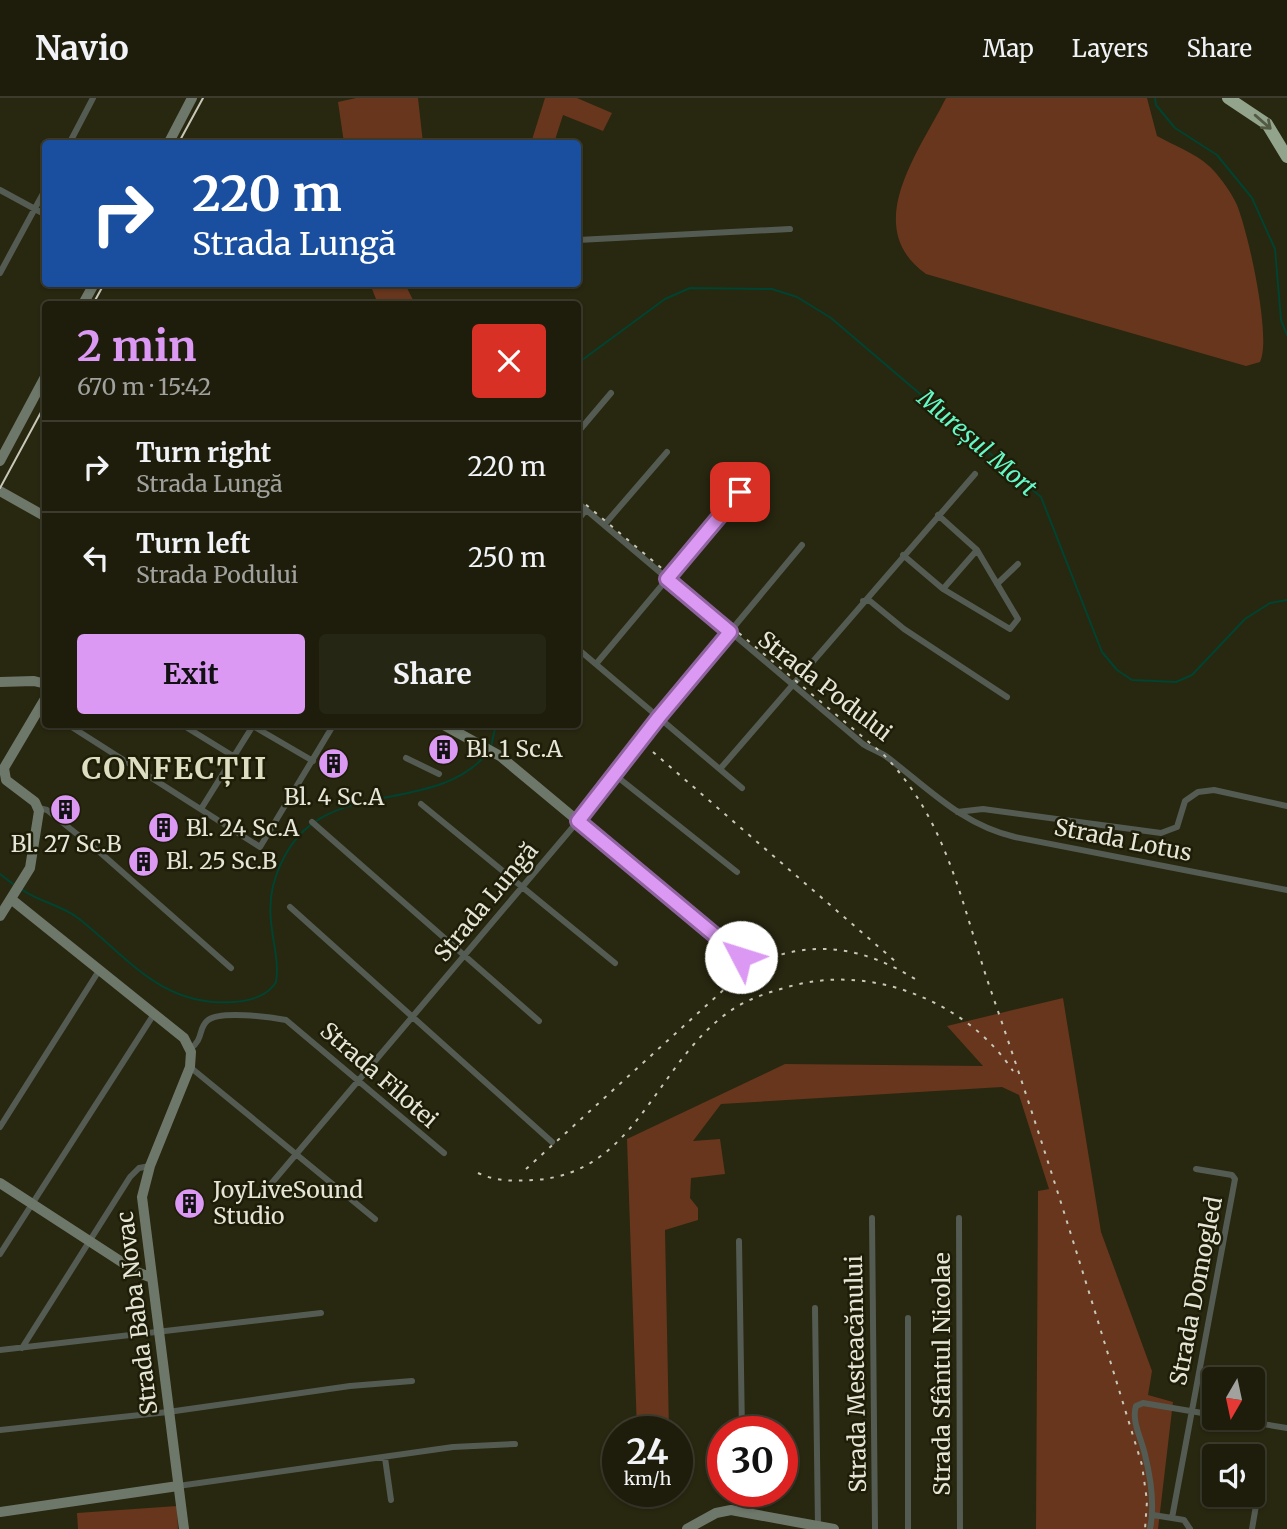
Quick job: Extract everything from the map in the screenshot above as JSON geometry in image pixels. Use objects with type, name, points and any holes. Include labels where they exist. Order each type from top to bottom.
[{"type":"highway","points":[[1227,98],[1267,124],[1287,157]]},
{"type":"street","points":[[71,140],[93,98]]},
{"type":"street","points":[[169,140],[192,98]]},
{"type":"street","points":[[0,190],[42,213]]},
{"type":"street","points":[[0,273],[42,195]]},
{"type":"street","points":[[581,240],[790,229]]},
{"type":"street","points":[[0,461],[42,382]]},
{"type":"street","points":[[581,428],[611,393]]},
{"type":"street","points":[[604,525],[667,452]]},
{"type":"street","points":[[720,769],[863,600],[975,474]]},
{"type":"street","points":[[0,491],[42,515]]},
{"type":"street","points":[[596,664],[740,492]]},
{"type":"street","name":"Strada Podului","points":[[581,506],[863,744],[883,755],[957,812]]},
{"type":"street","points":[[581,516],[586,510]]},
{"type":"street","points":[[903,555],[943,589],[1010,629],[1018,620],[977,550],[938,515]]},
{"type":"street","name":"Strada Lungă","points":[[265,1191],[578,821],[659,717],[802,545]]},
{"type":"street","points":[[943,589],[977,550]]},
{"type":"street","points":[[997,584],[1018,564]]},
{"type":"street","points":[[863,600],[870,601],[904,629],[1007,697]]},
{"type":"street","points":[[581,652],[741,788]]},
{"type":"street","points":[[0,682],[42,683]]},
{"type":"street","points":[[42,711],[9,756],[4,770],[8,782],[38,808],[47,810],[103,855],[231,968]]},
{"type":"street","points":[[73,728],[260,847],[332,728]]},
{"type":"street","points":[[188,728],[233,756]]},
{"type":"street","points":[[201,809],[251,728]]},
{"type":"street","points":[[258,728],[313,761]]},
{"type":"street","points":[[450,728],[500,756],[741,957]]},
{"type":"street","points":[[406,758],[439,774]]},
{"type":"street","points":[[615,775],[737,872]]},
{"type":"street","points":[[957,812],[966,808],[983,809],[1154,833],[1177,827],[1185,801],[1205,791],[1287,806]]},
{"type":"street","points":[[421,804],[615,963]]},
{"type":"street","points":[[0,916],[33,857],[38,808]]},
{"type":"street","name":"Strada Lotus","points":[[957,812],[982,828],[1014,837],[1287,890]]},
{"type":"street","points":[[312,822],[538,1021]]},
{"type":"street","points":[[11,899],[184,1038],[191,1059],[375,1219]]},
{"type":"street","points":[[290,907],[552,1142]]},
{"type":"street","points":[[0,1127],[100,969]]},
{"type":"street","points":[[0,1254],[154,1014]]},
{"type":"street","name":"Strada Filotei","points":[[191,1059],[205,1023],[212,1018],[260,1016],[292,1023],[443,1153]]},
{"type":"street","name":"Strada Baba Novac","points":[[184,1529],[142,1197],[150,1166],[191,1059]]},
{"type":"street","points":[[22,1348],[130,1177],[139,1168],[150,1166]]},
{"type":"street","name":"Strada Domogled","points":[[1192,1411],[1235,1179],[1232,1175],[1196,1169]]},
{"type":"street","points":[[0,1182],[136,1272],[152,1278]]},
{"type":"street","name":"Strada Mesteacănului","points":[[872,1218],[876,1529]]},
{"type":"street","name":"Strada Sfântul Nicolae","points":[[958,1219],[960,1529]]},
{"type":"street","points":[[739,1241],[742,1416]]},
{"type":"street","points":[[815,1308],[818,1526]]},
{"type":"street","points":[[0,1350],[321,1313]]},
{"type":"street","points":[[908,1318],[908,1529]]},
{"type":"street","points":[[0,1430],[168,1412],[350,1386],[412,1381]]},
{"type":"street","points":[[1150,1529],[1153,1515],[1149,1469],[1135,1409],[1143,1403],[1202,1413]]},
{"type":"street","points":[[1172,1518],[1192,1411]]},
{"type":"street","points":[[1265,1424],[1287,1428]]},
{"type":"street","points":[[0,1511],[453,1447],[515,1444]]},
{"type":"street","points":[[385,1458],[391,1500]]},
{"type":"street","points":[[1252,1529],[1256,1507]]},
{"type":"street","points":[[687,1529],[723,1510],[743,1511],[795,1525],[834,1529]]},
{"type":"street","points":[[1153,1515],[1184,1520],[1190,1529]]},
{"type":"shaded area","points":[[356,98],[418,98],[423,140],[344,140],[338,102]]},
{"type":"shaded area","points":[[545,98],[577,98],[612,113],[603,131],[563,115],[555,140],[532,140]]},
{"type":"shaded area","points":[[946,98],[1147,98],[1157,136],[1191,153],[1209,166],[1237,205],[1247,238],[1261,309],[1263,349],[1260,362],[1246,366],[926,274],[907,255],[897,234],[896,212],[910,165]]},
{"type":"shaded area","points":[[371,287],[406,287],[414,301],[377,301]]},
{"type":"shaded area","points":[[1063,998],[1101,1232],[1152,1371],[1148,1395],[1173,1402],[1158,1529],[1036,1529],[1038,1191],[1049,1189],[1019,1095],[1002,1087],[721,1104],[693,1141],[720,1139],[725,1174],[691,1178],[690,1198],[698,1208],[698,1220],[665,1230],[669,1416],[636,1416],[627,1139],[785,1064],[983,1066],[947,1026]]},
{"type":"shaded area","points":[[177,1506],[178,1529],[78,1529],[77,1513]]},
{"type":"waterway","points":[[1155,98],[1156,105],[1175,128],[1217,155],[1252,198],[1275,249],[1281,320],[1287,335]]},
{"type":"waterway","name":"Mureșul Mort","points":[[581,361],[665,299],[690,288],[772,289],[797,297],[831,318],[1041,497],[1102,652],[1117,670],[1132,680],[1176,682],[1192,675],[1245,619],[1270,603],[1287,600]]},
{"type":"waterway","name":"Mureșul Mort","points":[[491,747],[495,728]]},
{"type":"waterway","name":"Mureșul Mort","points":[[21,889],[78,918],[148,977],[166,988],[186,997],[208,1001],[234,1002],[252,999],[268,991],[276,982],[270,913],[273,886],[289,849],[311,824],[338,810],[431,787],[461,775],[486,755]]},
{"type":"waterway","name":"Mureșul Mort","points":[[0,874],[13,884]]},
{"type":"tram line","points":[[180,140],[203,98]]},
{"type":"tram line","points":[[95,301],[102,287]]},
{"type":"tram line","points":[[0,488],[42,410]]},
{"type":"railway","points":[[581,501],[883,754],[923,807],[938,835],[961,894],[1142,1465],[1147,1501],[1145,1529]]},
{"type":"railway","points":[[653,752],[895,961]]},
{"type":"railway","points":[[526,1169],[751,965],[796,951],[838,950],[878,960],[920,982]]},
{"type":"railway","points":[[478,1173],[513,1181],[535,1180],[569,1173],[597,1158],[621,1138],[680,1061],[726,1014],[754,998],[798,984],[852,980],[912,993],[961,1018],[989,1042],[1013,1071]]},
{"type":"place","name":"Bl. 1 Sc.A","points":[[443,749]]},
{"type":"place","name":"Bl. 4 Sc.A","points":[[334,763]]},
{"type":"place","name":"Bl. 27 Sc.B","points":[[66,810]]},
{"type":"place","name":"Bl. 24 Sc.A","points":[[163,828]]},
{"type":"place","name":"Bl. 25 Sc.B","points":[[143,861]]},
{"type":"place","name":"JoyLiveSound Studio","points":[[190,1203]]},
{"type":"district","name":"CONFECȚII","points":[[175,769]]},
{"type":"route","points":[[740,492],[667,579],[730,632],[578,821],[741,957]]}]
